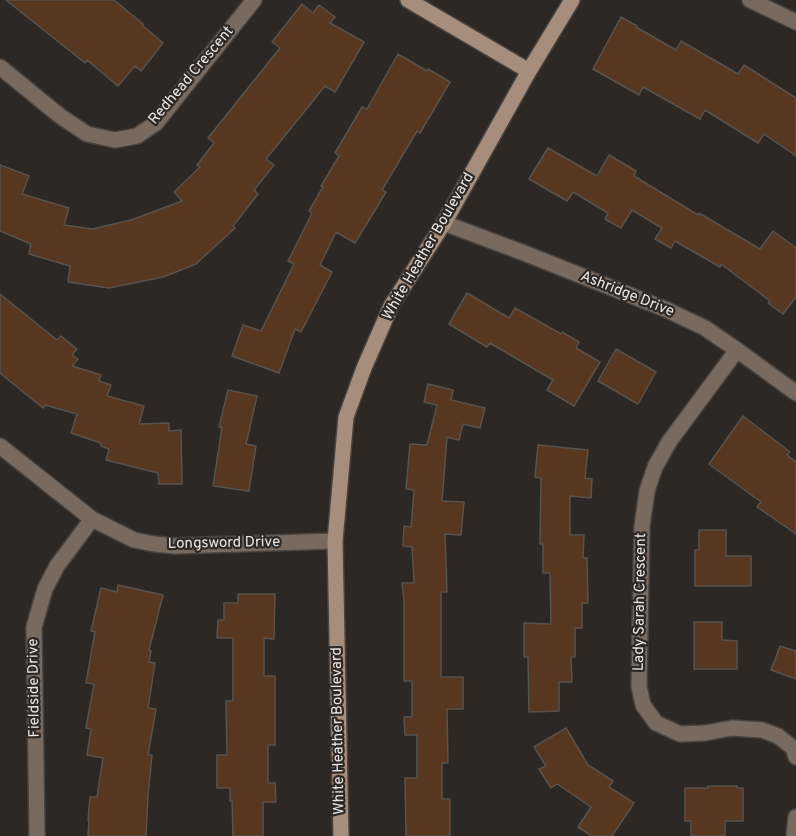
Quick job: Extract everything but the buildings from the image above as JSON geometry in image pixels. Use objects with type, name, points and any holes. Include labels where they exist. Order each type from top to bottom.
[{"type":"street","name":"Redhead Crescent","points":[[0,67],[60,116],[87,134],[115,140],[137,136],[156,123],[254,0]]},
{"type":"street","points":[[408,0],[529,71]]},
{"type":"street","name":"White Heather Boulevard","points":[[341,836],[335,542],[346,417],[391,306],[444,223],[529,71],[572,0]]},
{"type":"street","points":[[750,0],[796,22]]},
{"type":"street","name":"Ashridge Drive","points":[[444,223],[665,309],[705,328],[796,393]]},
{"type":"street","name":"Lady Sarah Crescent","points":[[737,350],[669,442],[655,467],[647,491],[642,526],[639,686],[643,705],[656,723],[680,734],[705,734],[732,728],[762,730],[778,736],[793,748],[796,758]]},
{"type":"street","name":"Longsword Drive","points":[[0,446],[92,519],[134,540],[175,546],[335,542]]},
{"type":"street","name":"Fieldside Drive","points":[[37,836],[34,627],[45,589],[57,566],[92,519]]},
{"type":"street","points":[[794,836],[796,817]]}]
